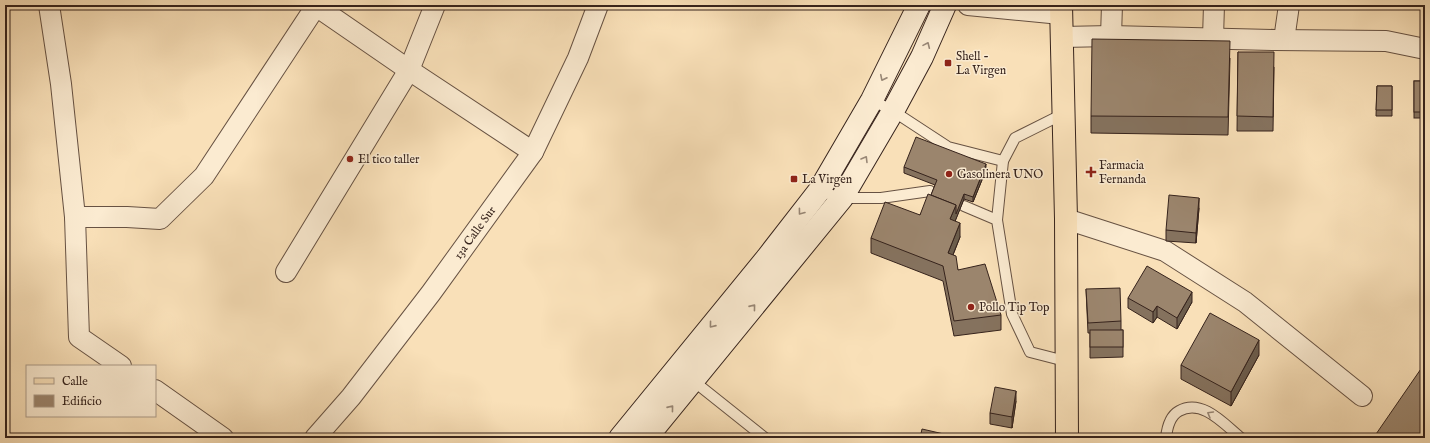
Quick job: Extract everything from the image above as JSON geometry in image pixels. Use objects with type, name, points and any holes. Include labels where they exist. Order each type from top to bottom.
[{"type":"main road","points":[[1061,9],[1066,219],[1065,361],[1067,438]]},
{"type":"street","points":[[49,5],[61,84],[75,217],[79,337],[119,365]]},
{"type":"street","points":[[75,217],[127,217],[160,219],[204,176],[315,5],[409,70],[534,152]]},
{"type":"street","points":[[286,272],[409,70],[435,5]]},
{"type":"street","name":"13a Calle Sur","points":[[315,438],[351,397],[431,293],[534,152],[578,58],[598,5]]},
{"type":"street","points":[[646,438],[686,373],[767,258],[819,191],[872,100],[918,5]]},
{"type":"street","points":[[620,438],[686,373],[842,198],[893,112],[922,57],[945,5]]},
{"type":"street","points":[[968,5],[1061,9]]},
{"type":"street","points":[[1111,36],[1112,5]]},
{"type":"street","points":[[1212,38],[1214,5]]},
{"type":"street","points":[[1284,40],[1289,5]]},
{"type":"street","points":[[1062,37],[1111,36],[1386,41],[1425,49]]},
{"type":"street","points":[[1066,219],[1165,251],[1245,302],[1362,396]]},
{"type":"street","points":[[156,391],[223,438]]},
{"type":"lane","points":[[872,100],[948,147],[1003,161]]},
{"type":"lane","points":[[1063,114],[1015,138],[1003,161],[997,220],[1012,314],[1030,352],[1065,361]]},
{"type":"lane","points":[[819,191],[842,198],[881,198],[930,191]]},
{"type":"lane","points":[[964,206],[997,220]]},
{"type":"lane","points":[[686,373],[765,438]]},
{"type":"lane","points":[[1166,438],[1167,429],[1175,413],[1186,407],[1198,408],[1212,414],[1241,438]]},
{"type":"building","points":[[1092,39],[1230,41],[1228,117],[1091,116]]},
{"type":"building","points":[[1238,52],[1274,52],[1273,117],[1237,116]]},
{"type":"building","points":[[1414,81],[1425,81],[1425,112],[1414,112]]},
{"type":"building","points":[[1377,86],[1392,86],[1392,110],[1376,110]]},
{"type":"building","points":[[916,137],[986,164],[973,197],[964,194],[956,214],[956,205],[931,195],[937,180],[904,167]]},
{"type":"building","points":[[928,194],[956,205],[950,219],[960,223],[948,253],[956,256],[958,270],[985,264],[1001,315],[954,321],[943,266],[871,238],[885,202],[920,215]]},
{"type":"building","points":[[1169,195],[1199,198],[1196,233],[1166,230]]},
{"type":"building","points":[[1147,266],[1192,292],[1177,318],[1157,306],[1153,312],[1128,298]]},
{"type":"building","points":[[1120,288],[1121,321],[1088,323],[1086,289]]},
{"type":"building","points":[[1210,313],[1259,340],[1231,392],[1181,365]]},
{"type":"building","points":[[1090,330],[1123,330],[1123,347],[1090,347]]},
{"type":"building","points":[[1425,363],[1425,438],[1375,438],[1374,437]]},
{"type":"building","points":[[995,387],[1016,391],[1012,417],[990,413]]},
{"type":"building","points":[[922,429],[957,437],[957,438],[920,438]]},
{"type":"place","name":"Shell - La Virgen","points":[[948,63]]},
{"type":"place","name":"El tico taller","points":[[350,159]]},
{"type":"place","name":"Farmacia Fernanda","points":[[1091,172]]},
{"type":"place","name":"Gasolinera UNO","points":[[949,174]]},
{"type":"place","name":"La Virgen","points":[[794,179]]},
{"type":"place","name":"Pollo Tip Top","points":[[971,307]]}]
